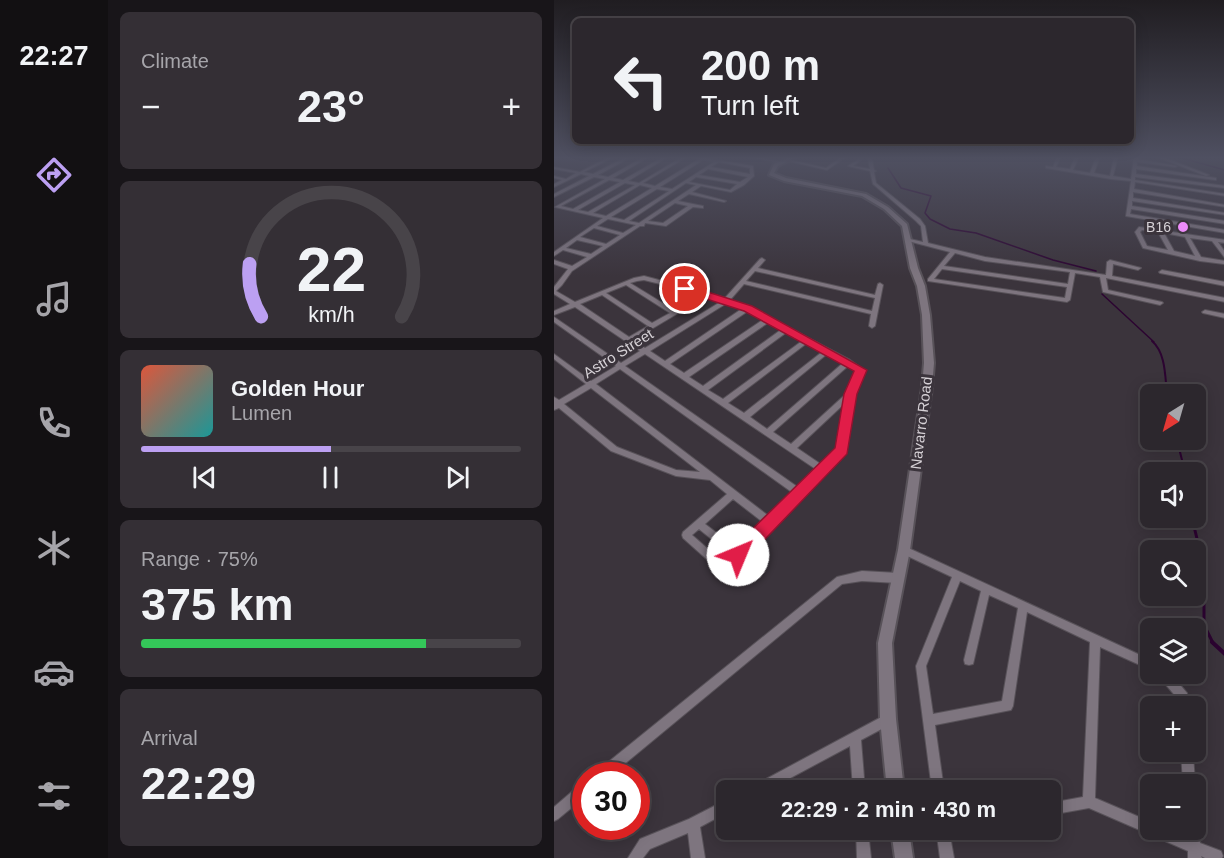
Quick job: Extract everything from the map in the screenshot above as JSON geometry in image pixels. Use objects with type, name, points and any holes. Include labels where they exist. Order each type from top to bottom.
[{"type":"street","points":[[556,207],[574,197]]},
{"type":"street","points":[[574,210],[596,197]]},
{"type":"street","points":[[590,213],[617,197]]},
{"type":"street","points":[[554,254],[640,197]]},
{"type":"street","points":[[624,221],[660,197]]},
{"type":"street","points":[[683,197],[644,224],[572,268],[566,273],[564,282],[555,293],[575,304],[822,469]]},
{"type":"street","points":[[707,197],[725,201]]},
{"type":"street","name":"Navarro Road","points":[[867,197],[886,208],[905,225],[926,315],[929,363],[904,550],[886,643],[888,719],[895,780]]},
{"type":"street","points":[[890,197],[923,226],[926,244]]},
{"type":"street","points":[[1172,197],[1224,206]]},
{"type":"street","points":[[1224,214],[1130,199],[1127,215],[1224,232]]},
{"type":"street","points":[[676,202],[701,207]]},
{"type":"street","points":[[556,207],[624,221],[664,225],[692,205]]},
{"type":"street","points":[[1129,207],[1224,223]]},
{"type":"street","points":[[593,226],[625,235]]},
{"type":"street","points":[[1224,242],[1142,228],[1138,232],[1145,247],[1224,263]]},
{"type":"street","points":[[1160,231],[1172,253]]},
{"type":"street","points":[[1186,235],[1200,259]]},
{"type":"street","points":[[577,238],[608,246]]},
{"type":"street","points":[[910,240],[1001,262],[1106,277],[1224,300]]},
{"type":"street","points":[[1214,240],[1224,257]]},
{"type":"street","points":[[562,248],[591,256]]},
{"type":"street","points":[[953,252],[930,280],[1067,300],[1073,272]]},
{"type":"street","name":"Astro Street","points":[[556,404],[592,385],[726,301],[762,260]]},
{"type":"street","points":[[554,262],[572,268]]},
{"type":"street","points":[[1138,268],[1110,262],[1105,291],[1160,303]]},
{"type":"street","points":[[941,267],[1070,286]]},
{"type":"street","points":[[754,269],[878,297]]},
{"type":"street","points":[[1162,273],[1224,284]]},
{"type":"street","points":[[554,314],[626,283],[644,278],[706,294],[748,308],[861,370],[850,394],[842,450],[724,569],[686,536],[733,494]]},
{"type":"street","points":[[742,282],[874,313]]},
{"type":"street","points":[[1214,282],[1216,298]]},
{"type":"street","points":[[626,283],[675,313]]},
{"type":"street","points":[[872,326],[880,285]]},
{"type":"street","points":[[602,293],[653,326]]},
{"type":"street","points":[[628,340],[706,294]]},
{"type":"street","points":[[665,364],[748,308]]},
{"type":"street","points":[[1205,312],[1224,316]]},
{"type":"street","points":[[554,319],[798,492]]},
{"type":"street","points":[[683,377],[767,320]]},
{"type":"street","points":[[703,390],[785,330]]},
{"type":"street","points":[[723,403],[806,341]]},
{"type":"street","points":[[745,417],[826,352]]},
{"type":"street","points":[[554,356],[770,522]]},
{"type":"street","points":[[767,433],[848,362]]},
{"type":"street","points":[[791,448],[850,394]]},
{"type":"street","points":[[556,404],[614,449],[676,473],[712,477]]},
{"type":"street","points":[[699,524],[738,555]]},
{"type":"street","points":[[904,550],[1140,660]]},
{"type":"street","points":[[937,780],[921,666],[958,575]]},
{"type":"street","points":[[617,762],[840,580],[862,576],[898,578]]},
{"type":"street","points":[[970,660],[986,589]]},
{"type":"street","points":[[928,721],[1007,706],[1022,605]]},
{"type":"street","points":[[1089,802],[1095,639]]},
{"type":"street","points":[[1172,684],[1181,696]]},
{"type":"street","points":[[776,780],[888,719]]},
{"type":"street","points":[[855,739],[858,780]]},
{"type":"street","points":[[554,815],[572,799]]},
{"type":"street","points":[[1061,807],[1089,802],[1140,824]]},
{"type":"street","points":[[635,858],[645,843],[716,812]]},
{"type":"street","points":[[693,824],[698,858]]},
{"type":"street","points":[[863,840],[864,858]]},
{"type":"street","points":[[900,857],[901,840]]},
{"type":"street","points":[[944,840],[947,858]]},
{"type":"street","points":[[1172,840],[1194,852],[1216,856]]},
{"type":"waterway","points":[[931,197],[925,213],[930,219],[950,229],[976,233],[1053,260],[1096,271]]},
{"type":"waterway","points":[[1102,294],[1154,342]]},
{"type":"waterway","points":[[1152,341],[1160,352],[1166,384]]},
{"type":"waterway","points":[[1180,450],[1182,462]]},
{"type":"waterway","points":[[1194,528],[1204,568],[1204,625],[1213,643]]},
{"type":"waterway","points":[[1213,643],[1225,654]]},
{"type":"place","name":"B16","points":[[1183,227]]},
{"type":"route","points":[[685,289],[748,308],[861,370],[850,394],[842,450],[738,555]]}]
